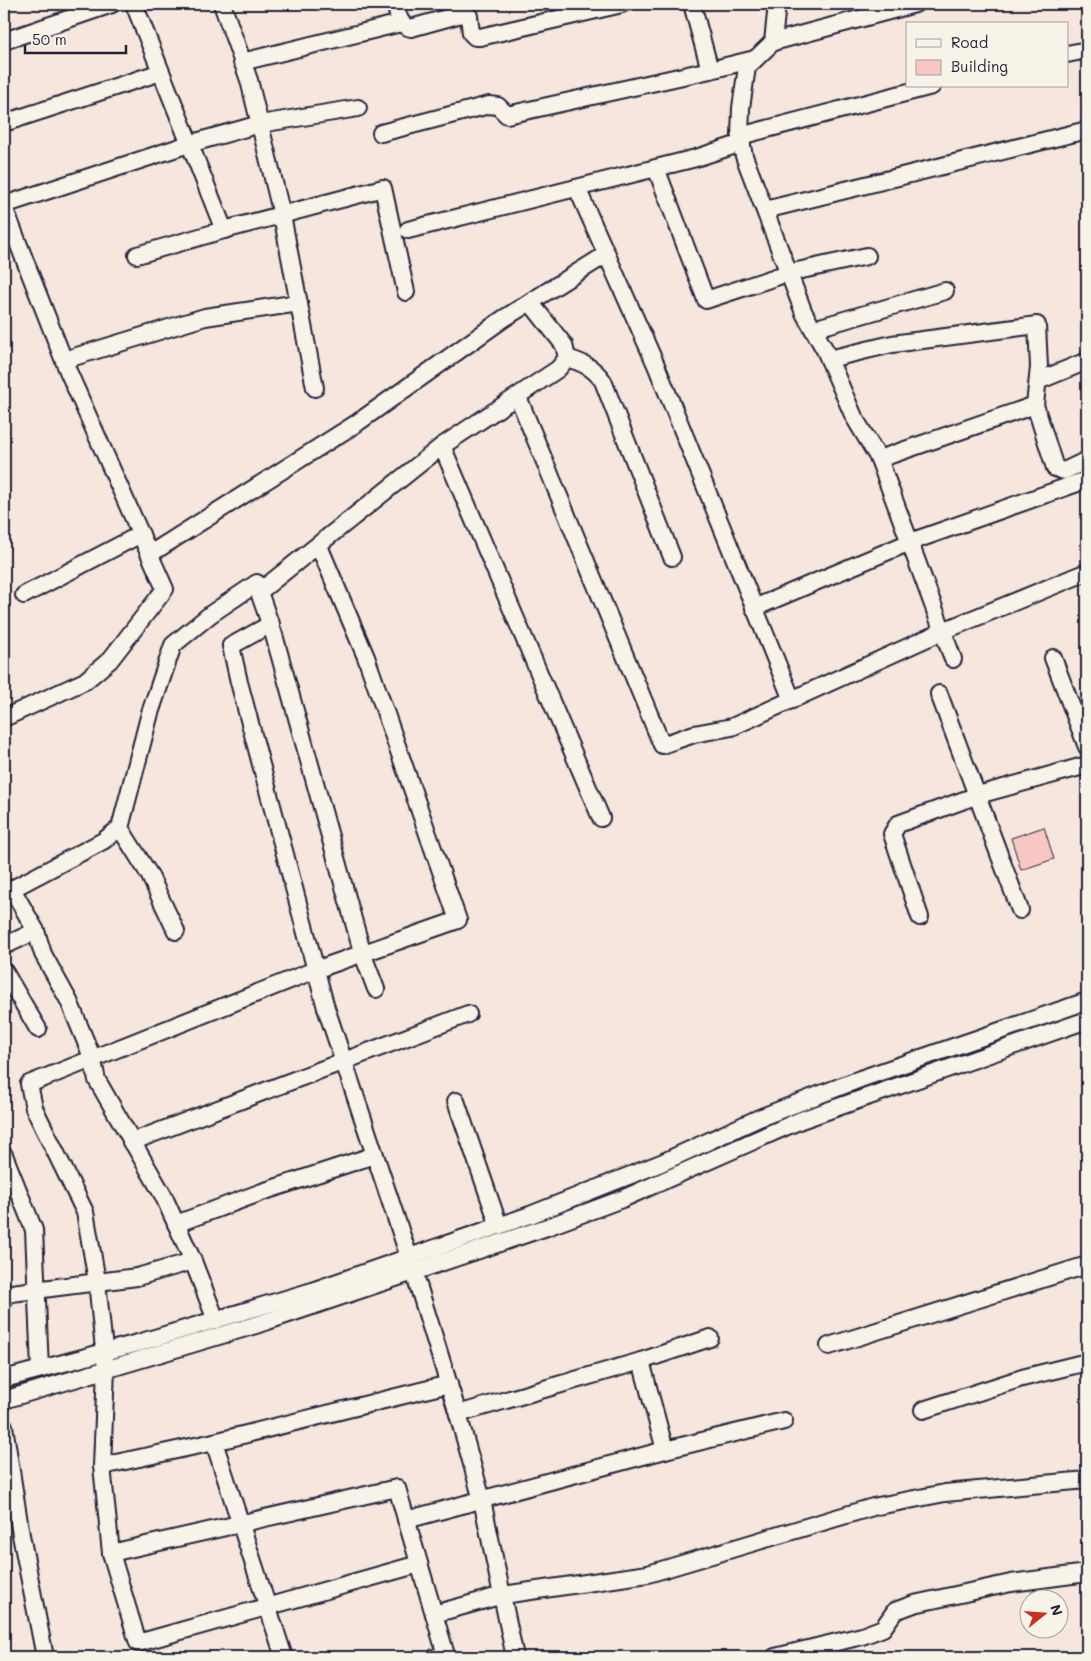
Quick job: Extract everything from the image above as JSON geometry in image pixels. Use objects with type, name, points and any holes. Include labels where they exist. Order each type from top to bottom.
[{"type":"street","points":[[4,41],[112,4]]},
{"type":"street","points":[[134,4],[224,230]]},
{"type":"street","points":[[222,4],[242,62],[260,124],[282,214],[315,388]]},
{"type":"street","points":[[395,4],[401,23],[405,27],[411,28],[465,13],[469,16],[471,33],[475,37],[480,38],[622,4]]},
{"type":"street","points":[[692,4],[710,70]]},
{"type":"street","points":[[773,42],[777,4]]},
{"type":"street","points":[[915,4],[773,42],[747,67],[741,139],[744,156],[804,314],[829,359],[854,417],[879,459],[952,659]]},
{"type":"street","points":[[242,62],[401,23]]},
{"type":"street","points":[[1068,54],[1087,50]]},
{"type":"street","points":[[381,133],[490,105],[498,106],[507,115],[755,59]]},
{"type":"street","points":[[4,123],[161,72]]},
{"type":"street","points":[[408,230],[656,168],[741,139],[925,88]]},
{"type":"street","points":[[4,718],[85,681],[110,660],[165,589],[64,360],[4,206],[189,144],[260,124],[358,108]]},
{"type":"street","points":[[765,210],[1087,130]]},
{"type":"street","points":[[656,168],[706,300],[788,273],[867,256]]},
{"type":"street","points":[[137,255],[383,188],[406,292]]},
{"type":"street","points":[[577,188],[656,366],[792,700]]},
{"type":"street","points":[[150,554],[357,423],[530,302],[607,254]]},
{"type":"street","points":[[813,329],[945,291]]},
{"type":"street","points":[[259,592],[442,446],[558,369],[566,358],[564,345],[530,302]]},
{"type":"street","points":[[64,360],[206,317],[299,303]]},
{"type":"street","points":[[829,359],[892,344],[1037,325],[1038,381],[1035,405],[1055,468],[1064,471],[1087,460]]},
{"type":"street","points":[[566,358],[586,364],[596,372],[603,382],[672,557]]},
{"type":"street","points":[[1038,381],[1087,361]]},
{"type":"street","points":[[518,397],[662,745],[694,734],[732,727],[943,631],[1087,572]]},
{"type":"street","points":[[879,459],[1035,405]]},
{"type":"street","points":[[442,446],[601,818]]},
{"type":"street","points":[[754,608],[910,542],[1086,480]]},
{"type":"street","points":[[24,595],[141,534]]},
{"type":"street","points":[[319,546],[366,657],[458,920],[363,955],[315,970],[92,1057],[29,1084],[34,1108],[85,1212],[97,1281],[105,1361],[102,1466],[111,1553],[138,1642],[419,1564]]},
{"type":"street","points":[[216,1320],[194,1261],[163,1195],[97,1080],[92,1057],[69,1001],[43,954],[36,932],[12,889],[103,841],[120,828],[150,713],[173,646],[211,614],[257,583],[363,955],[376,989]]},
{"type":"street","points":[[270,624],[231,646],[315,970],[343,1061],[412,1265],[458,1414],[482,1500],[515,1657]]},
{"type":"street","points":[[1053,658],[1087,747]]},
{"type":"street","points":[[939,694],[1020,910]]},
{"type":"street","points":[[920,917],[892,834],[893,828],[898,824],[978,795],[1087,765]]},
{"type":"street","points":[[120,828],[149,874],[176,931]]},
{"type":"street","points":[[4,946],[36,932]]},
{"type":"street","points":[[4,971],[38,1029]]},
{"type":"street","points":[[4,1379],[40,1369],[105,1361],[259,1324],[412,1265],[499,1226],[660,1163],[759,1118],[1087,1001]]},
{"type":"street","points":[[131,1142],[468,1014]]},
{"type":"street","points":[[4,1400],[216,1320],[309,1292],[547,1227],[622,1199],[801,1120],[1087,1020]]},
{"type":"street","points":[[839,1088],[845,1104]]},
{"type":"street","points":[[456,1101],[499,1226]]},
{"type":"street","points":[[4,1155],[34,1230],[40,1369]]},
{"type":"street","points":[[176,1224],[262,1192],[375,1155]]},
{"type":"street","points":[[4,1300],[4,1294],[137,1277],[194,1261]]},
{"type":"street","points":[[829,1346],[1087,1266]]},
{"type":"street","points":[[458,1414],[641,1361],[710,1338]]},
{"type":"street","points":[[641,1361],[665,1450]]},
{"type":"street","points":[[923,1410],[1022,1378],[1087,1362]]},
{"type":"street","points":[[102,1466],[214,1442],[449,1384]]},
{"type":"street","points":[[406,1520],[665,1450],[784,1421]]},
{"type":"street","points":[[4,1426],[21,1535],[45,1657]]},
{"type":"street","points":[[214,1442],[284,1657]]},
{"type":"street","points":[[434,1614],[503,1595],[648,1574],[873,1507],[945,1493],[1087,1480]]},
{"type":"street","points":[[111,1553],[241,1525],[397,1488],[446,1655],[436,1657]]},
{"type":"street","points":[[775,1657],[854,1638],[883,1628],[895,1611],[914,1604],[1011,1583],[1087,1572]]},
{"type":"building","points":[[1044,827],[1054,859],[1021,870],[1011,838]]}]
